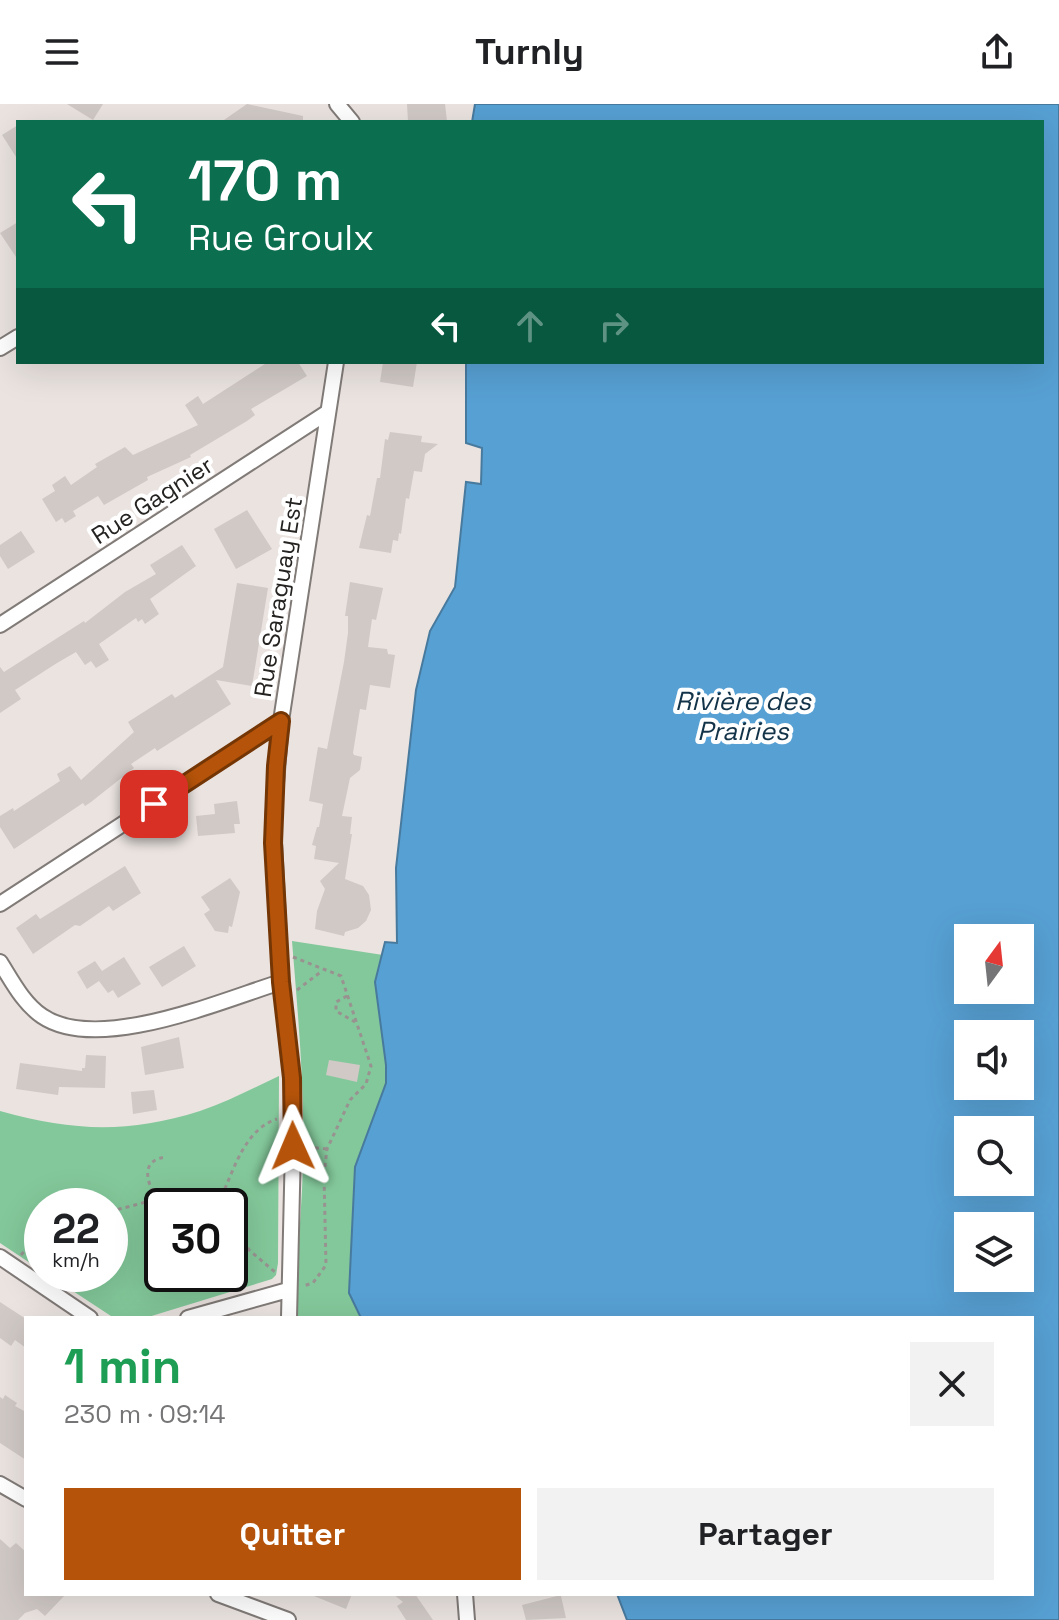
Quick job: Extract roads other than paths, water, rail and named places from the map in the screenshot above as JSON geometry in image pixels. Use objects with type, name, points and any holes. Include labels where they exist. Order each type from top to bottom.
[{"type":"street","points":[[337,104],[349,120]]},
{"type":"street","name":"Rue Saraguay Est","points":[[289,1316],[292,1078],[281,982],[273,821],[281,721],[336,364]]},
{"type":"street","name":"Rue Gagnier","points":[[0,625],[328,412]]},
{"type":"street","points":[[0,904],[281,721]]},
{"type":"street","points":[[0,962],[30,1006],[42,1016],[56,1024],[93,1031],[144,1024],[281,982]]},
{"type":"street","points":[[0,1257],[87,1316]]},
{"type":"street","points":[[194,1316],[288,1284]]},
{"type":"street","points":[[0,1484],[24,1498]]},
{"type":"street","points":[[223,1596],[288,1620]]},
{"type":"street","points":[[465,1596],[467,1620]]},
{"type":"water","name":"Rivière des Prairies","points":[[475,104],[1059,104],[1059,1620],[627,1620],[618,1596],[1034,1596],[1034,1316],[360,1316],[349,1293],[355,1167],[386,1083],[375,982],[385,942],[397,943],[396,868],[416,690],[430,631],[455,587],[466,482],[481,484],[482,448],[466,443],[466,364],[1044,364],[1044,120],[472,120]]}]
